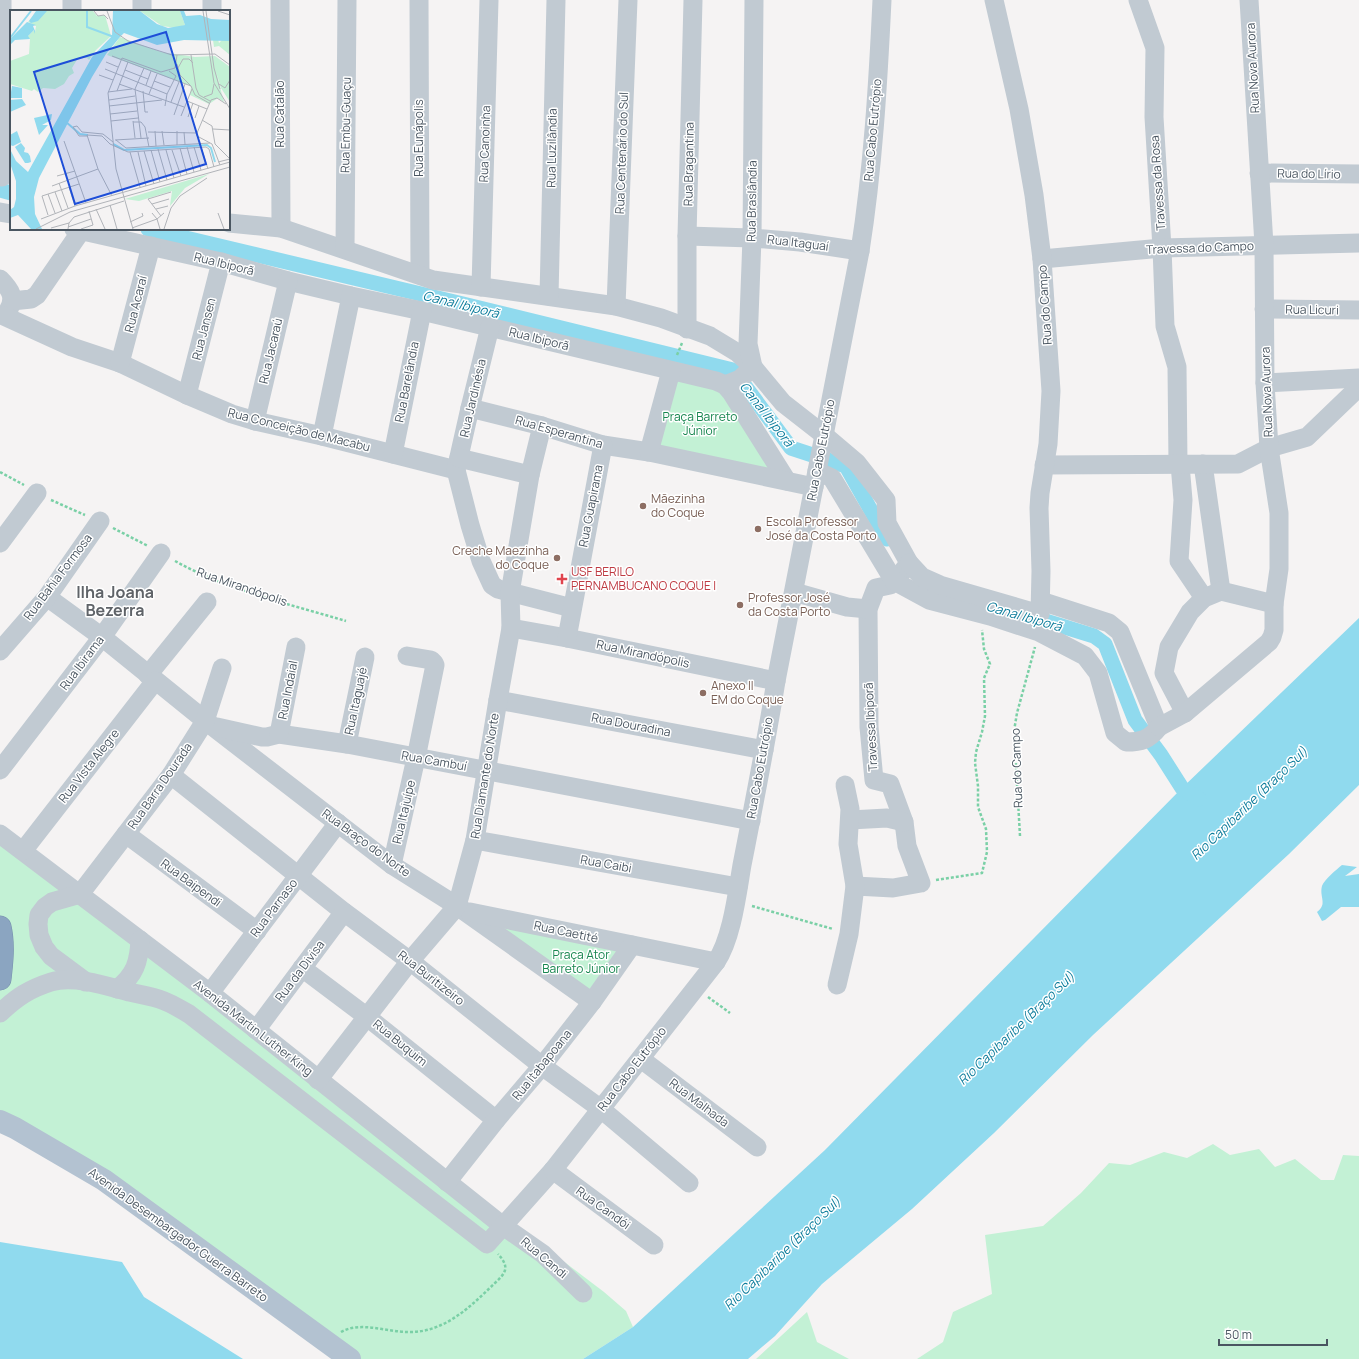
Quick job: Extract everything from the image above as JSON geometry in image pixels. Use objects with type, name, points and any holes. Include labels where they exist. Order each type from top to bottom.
[{"type":"highway","points":[[0,926],[2,934],[0,979]]},
{"type":"main road","name":"Avenida Desembargador Guerra Barreto","points":[[0,1121],[15,1128],[104,1180],[350,1359]]},
{"type":"street","points":[[2,0],[4,177]]},
{"type":"street","name":"Rua Catalão","points":[[280,0],[281,228]]},
{"type":"street","name":"Rua Embu-Guaçu","points":[[345,249],[347,0]]},
{"type":"street","name":"Rua Eunápolis","points":[[419,0],[420,275]]},
{"type":"street","name":"Rua Canoinha","points":[[481,287],[489,0]]},
{"type":"street","name":"Rua Luzilândia","points":[[549,296],[556,0]]},
{"type":"street","name":"Rua Centenário do Sul","points":[[616,306],[628,0]]},
{"type":"street","name":"Rua Bragantina","points":[[687,329],[687,236],[693,0]]},
{"type":"street","name":"Rua Braslândia","points":[[753,367],[748,344],[752,238],[754,0]]},
{"type":"street","name":"Rua Cabo Eutrópio","points":[[487,1244],[553,1170],[641,1059],[716,962],[722,953],[726,942],[737,894],[776,681],[860,251],[866,205],[879,63],[882,0]]},
{"type":"street","name":"Rua do Campo","points":[[994,0],[1019,109],[1034,195],[1042,259],[1051,391],[1048,444],[1039,508],[1040,616]]},
{"type":"street","name":"Travessa da Rosa","points":[[1138,0],[1155,48],[1154,117],[1165,326],[1177,367],[1179,464],[1183,500],[1180,561],[1212,594]]},
{"type":"street","name":"Rua Nova Aurora","points":[[1151,734],[1186,713],[1269,642],[1272,637],[1279,569],[1279,513],[1269,448],[1265,383],[1264,245],[1258,173],[1250,0]]},
{"type":"street","name":"Rua do Lírio","points":[[1258,173],[1359,174]]},
{"type":"street","points":[[0,212],[10,214]]},
{"type":"street","points":[[230,222],[281,228],[434,280],[616,306],[662,318],[687,329],[710,336],[738,354],[753,367],[783,403],[857,463],[886,500],[887,523],[902,571]]},
{"type":"street","points":[[5,313],[37,295],[78,230]]},
{"type":"street","name":"Rua Ibiporã","points":[[78,230],[221,262],[288,281],[490,327],[716,381],[725,385]]},
{"type":"street","name":"Rua Itaguaí","points":[[687,236],[752,238],[860,251]]},
{"type":"street","name":"Travessa do Campo","points":[[1042,259],[1162,248],[1359,243]]},
{"type":"street","name":"Rua Acaraí","points":[[120,363],[151,246]]},
{"type":"street","name":"Rua Jansen","points":[[187,395],[221,262]]},
{"type":"street","points":[[0,279],[8,287],[12,295],[5,313]]},
{"type":"street","name":"Rua Jacaraú","points":[[255,421],[288,281]]},
{"type":"street","points":[[322,436],[351,296]]},
{"type":"street","name":"Rua Licuri","points":[[1264,309],[1359,310]]},
{"type":"street","name":"Rua Barelândia","points":[[393,454],[422,311]]},
{"type":"street","name":"Rua Conceição de Macabu","points":[[5,313],[62,343],[120,363],[187,395],[232,414],[255,421],[393,454],[530,475]]},
{"type":"street","name":"Rua Jardinésia","points":[[458,464],[490,327]]},
{"type":"street","points":[[753,367],[740,379],[725,385],[731,392],[787,481],[832,478],[902,571],[929,600],[977,613],[1040,616],[1109,623],[1120,632],[1151,734],[1126,742],[1115,733],[1098,673],[1085,656],[1040,616],[940,585],[922,577],[902,571]]},
{"type":"street","points":[[649,452],[671,371]]},
{"type":"street","points":[[1265,383],[1359,378]]},
{"type":"street","points":[[1044,465],[1238,464],[1269,448],[1307,437],[1359,387]]},
{"type":"street","name":"Rua Esperantina","points":[[470,408],[542,426],[603,445],[649,452],[787,481]]},
{"type":"street","name":"Rua Diamante do Norte","points":[[318,1080],[410,960],[460,908],[475,840],[511,628],[504,591],[542,426]]},
{"type":"street","name":"Rua Guapirama","points":[[567,638],[603,445]]},
{"type":"street","points":[[458,464],[470,526],[481,561],[492,585],[504,591],[572,608]]},
{"type":"street","points":[[1203,464],[1212,594]]},
{"type":"street","points":[[0,543],[37,494]]},
{"type":"street","name":"Rua Bahia Formosa","points":[[1,648],[47,597],[100,521]]},
{"type":"street","name":"Rua Ibirama","points":[[0,770],[102,637],[161,553]]},
{"type":"street","name":"Travessa Ibiporã","points":[[902,571],[890,585],[876,588],[868,609],[869,727],[874,780],[890,784],[904,822],[907,846],[921,883]]},
{"type":"street","points":[[794,592],[847,607],[868,609]]},
{"type":"street","points":[[1212,594],[1274,613]]},
{"type":"street","points":[[1186,713],[1164,673],[1169,647],[1190,612],[1212,594]]},
{"type":"street","name":"Rua Braço do Norte","points":[[47,597],[102,637],[208,723],[392,865],[460,908],[592,1002]]},
{"type":"street","points":[[151,678],[207,602]]},
{"type":"street","name":"Rua Mirandópolis","points":[[511,628],[776,681]]},
{"type":"street","name":"Rua Indaial","points":[[279,734],[296,647]]},
{"type":"street","name":"Rua Itajuípe","points":[[392,865],[435,665],[431,660],[407,656]]},
{"type":"street","name":"Rua Itaguajé","points":[[347,744],[365,657]]},
{"type":"street","name":"Rua Barra Dourada","points":[[80,894],[171,775],[208,723],[222,668]]},
{"type":"street","name":"Rua Vista Alegre","points":[[22,851],[151,678]]},
{"type":"street","name":"Rua Douradina","points":[[498,700],[764,750]]},
{"type":"street","name":"Rua Cambuí","points":[[208,723],[262,737],[279,734],[347,744],[751,820]]},
{"type":"street","name":"Rua Buritizeiro","points":[[171,775],[344,912],[410,960],[542,1066],[601,1109],[689,1183]]},
{"type":"street","points":[[838,985],[849,934],[855,886],[848,844],[850,809],[845,785]]},
{"type":"street","points":[[850,820],[887,818],[904,822]]},
{"type":"street","name":"Rua Parnaso","points":[[210,993],[338,823]]},
{"type":"street","name":"Avenida Martin Luther King","points":[[0,834],[210,993],[503,1226]]},
{"type":"street","name":"Rua Baipendi","points":[[126,834],[257,931]]},
{"type":"street","name":"Rua Caibi","points":[[475,840],[737,894]]},
{"type":"street","points":[[855,886],[893,888],[921,883]]},
{"type":"street","points":[[80,894],[52,902],[44,907],[39,914],[38,924],[39,935],[44,947],[51,956],[86,982]]},
{"type":"street","name":"Rua Caetité","points":[[460,908],[716,962]]},
{"type":"street","name":"Rua da Divisa","points":[[256,1030],[344,912]]},
{"type":"street","points":[[117,989],[126,982],[135,969],[138,962],[140,940]]},
{"type":"street","name":"Rua Itabapoana","points":[[447,1182],[496,1120],[542,1066],[592,1002],[632,945]]},
{"type":"street","name":"Rua Buquim","points":[[302,968],[366,1016],[496,1120]]},
{"type":"street","points":[[0,1013],[18,997],[30,990],[52,982],[64,980],[86,982],[160,999],[189,1014],[487,1244]]},
{"type":"street","name":"Rua Malhada","points":[[641,1059],[757,1147]]},
{"type":"street","name":"Rua Candói","points":[[553,1170],[654,1245]]},
{"type":"street","name":"Rua Candi","points":[[503,1226],[543,1254],[583,1293]]},
{"type":"path","name":"Rua Mirandópolis","points":[[100,521],[196,573],[248,591],[346,621]]},
{"type":"path","points":[[921,883],[982,873],[987,852],[986,829],[978,807],[978,786],[975,763],[976,752],[985,716],[984,678],[990,664],[984,649],[983,635],[977,613]]},
{"type":"path","name":"Rua do Campo","points":[[1020,836],[1014,731],[1040,616]]},
{"type":"path","points":[[737,894],[849,934]]},
{"type":"path","points":[[696,987],[730,1013]]},
{"type":"path","points":[[328,1344],[339,1333],[351,1327],[408,1332],[424,1331],[440,1326],[454,1319],[474,1303],[505,1272],[506,1268],[504,1260],[487,1244]]},
{"type":"green space","name":"Praça Barreto Júnior","points":[[675,366],[720,384],[779,479],[653,455]]},
{"type":"green space","points":[[0,834],[604,1292],[626,1311],[633,1327],[583,1359],[349,1359],[0,1121]]},
{"type":"green space","name":"Praça Ator Barreto Júnior","points":[[494,921],[619,948],[588,992]]},
{"type":"green space","points":[[1213,1144],[1230,1155],[1259,1149],[1275,1167],[1295,1159],[1321,1180],[1334,1180],[1343,1155],[1359,1156],[1359,1359],[917,1359],[943,1342],[953,1312],[992,1294],[985,1235],[1043,1226],[1081,1193],[1109,1163],[1130,1165],[1164,1152],[1187,1158]]},
{"type":"green space","points":[[807,1312],[817,1342],[849,1359],[756,1359]]},
{"type":"water","name":"Rio Capibaribe (Braço Sul)","points":[[1359,618],[1359,785],[1289,854],[1093,1035],[994,1133],[912,1209],[822,1284],[775,1336],[748,1359],[583,1359],[633,1327],[825,1150],[1182,788]]},
{"type":"water","points":[[1342,865],[1357,867],[1345,876],[1359,874],[1359,907],[1341,907],[1322,921],[1317,912],[1323,903],[1321,890],[1322,886]]},
{"type":"water","points":[[0,1242],[122,1262],[144,1297],[243,1359],[0,1359]]},
{"type":"waterway","name":"Canal Ibiporã","points":[[0,190],[10,193]]},
{"type":"waterway","name":"Canal Ibiporã","points":[[152,230],[733,370],[791,448],[846,466],[887,539]]},
{"type":"waterway","name":"Canal Ibiporã","points":[[1026,615],[1094,636],[1105,644],[1135,720],[1161,755],[1182,788],[1199,799]]},
{"type":"place","name":"Mãezinha do Coque","points":[[643,506]]},
{"type":"place","name":"Escola Professor José da Costa Porto","points":[[758,529]]},
{"type":"place","name":"Creche Maezinha do Coque","points":[[557,558]]},
{"type":"place","name":"USF BERILO PERNAMBUCANO COQUE I","points":[[562,579]]},
{"type":"place","name":"Professor José da Costa Porto","points":[[740,605]]},
{"type":"place","name":"Anexo II EM do Coque","points":[[703,693]]},
{"type":"district","name":"Ilha Joana Bezerra","points":[[115,601]]}]
